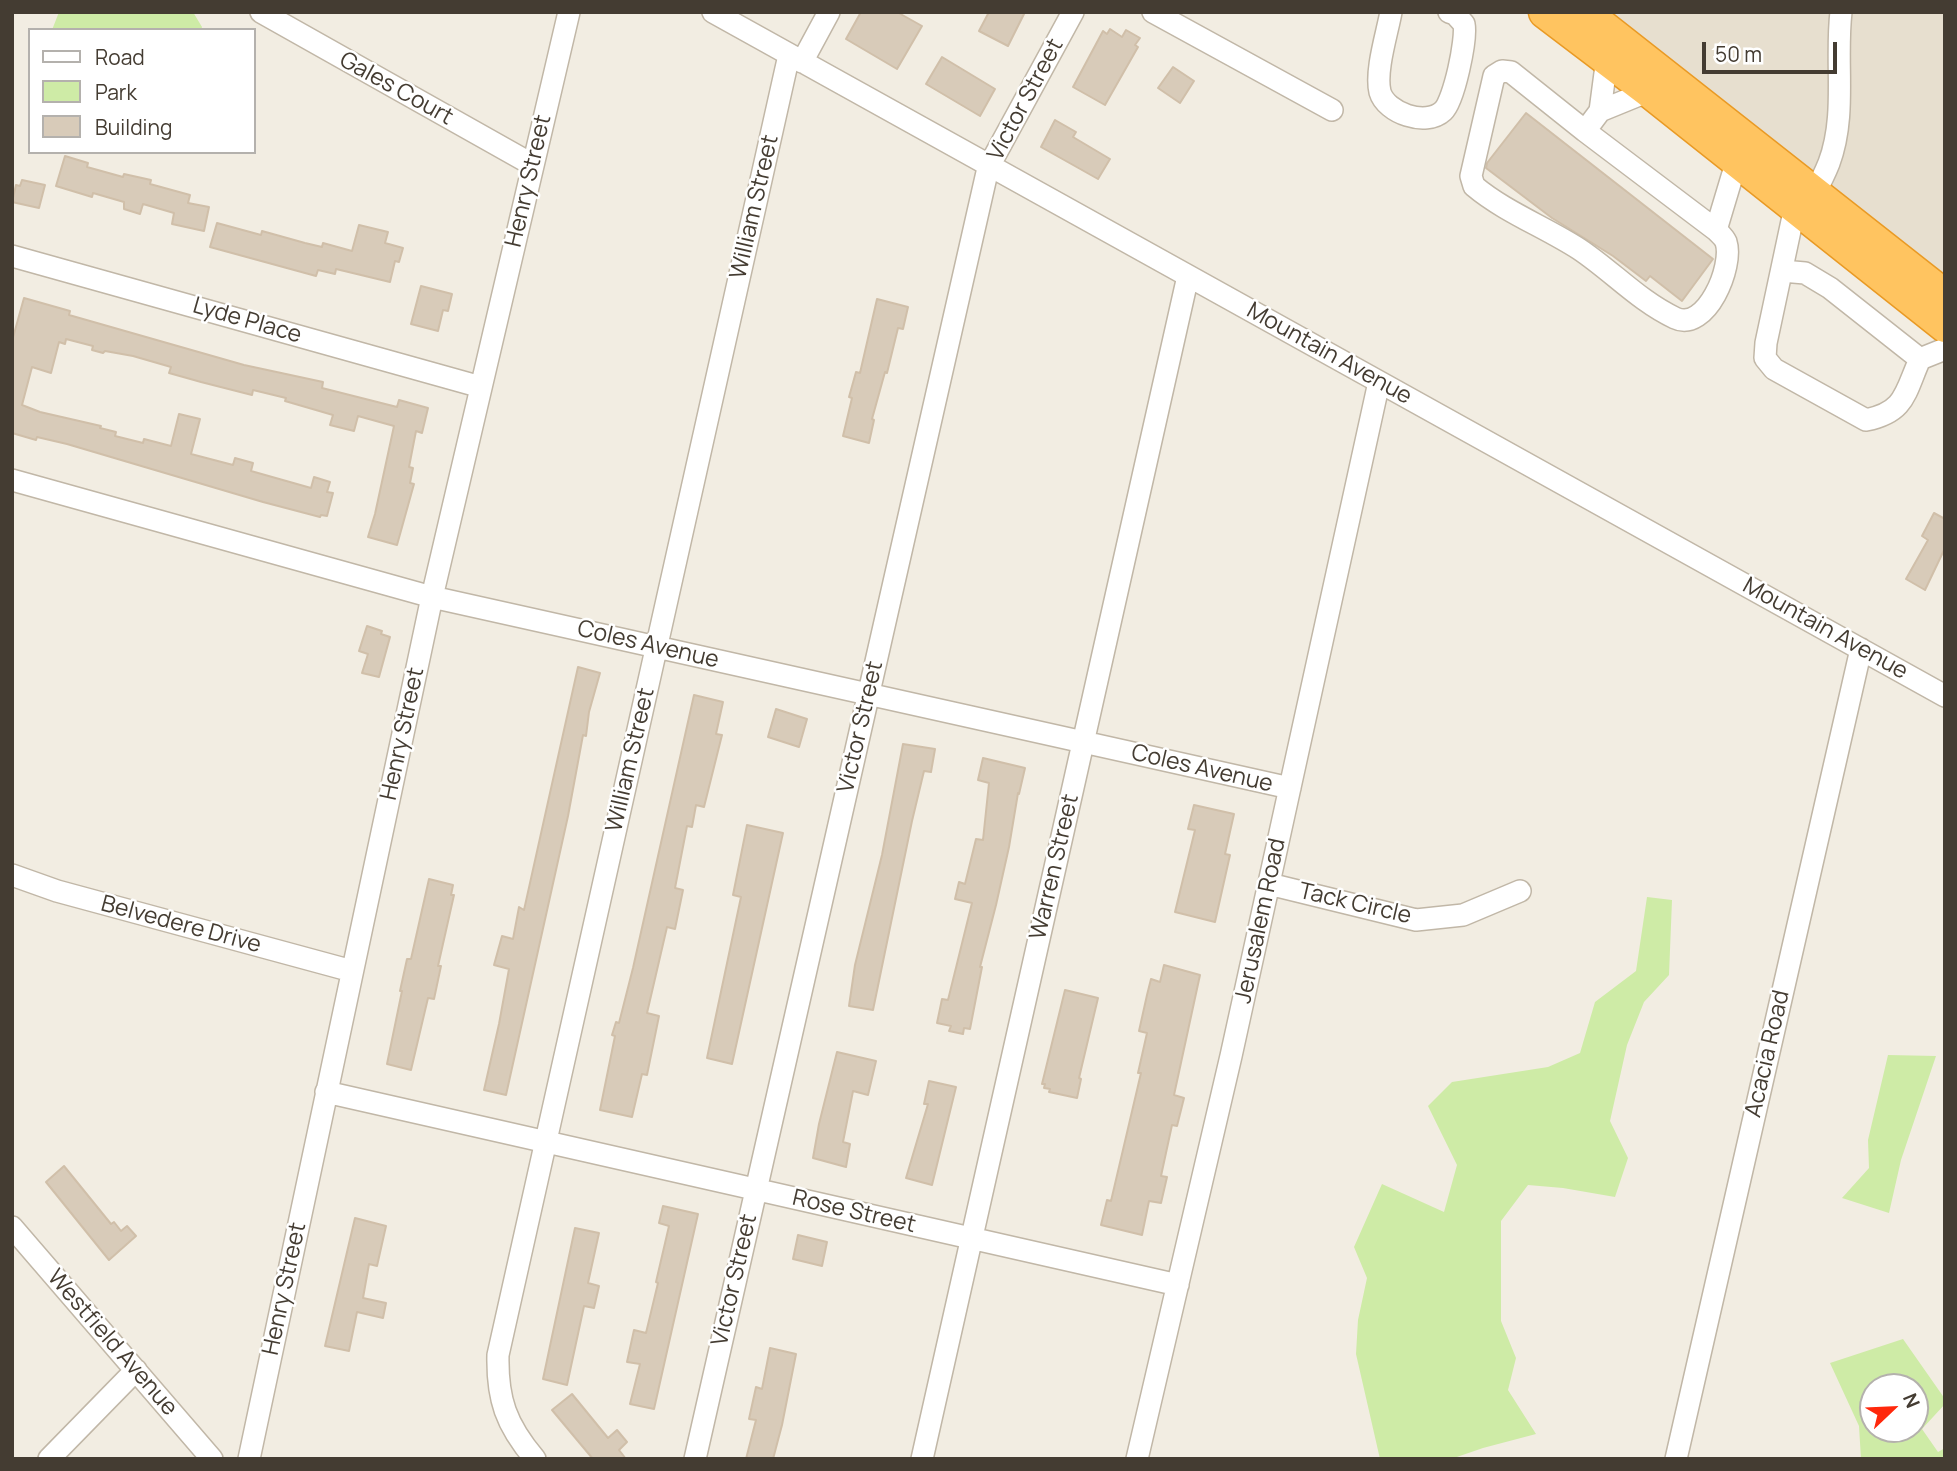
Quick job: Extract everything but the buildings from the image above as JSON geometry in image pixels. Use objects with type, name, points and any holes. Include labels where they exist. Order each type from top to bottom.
[{"type":"highway","points":[[1545,12],[1737,160],[1805,200],[1945,296]]},
{"type":"highway","points":[[1584,12],[1805,200],[1945,326]]},
{"type":"street","name":"Gales Court","points":[[261,12],[533,165]]},
{"type":"street","name":"Henry Street","points":[[249,1459],[432,597],[569,12]]},
{"type":"street","name":"Mountain Avenue","points":[[713,12],[1945,696]]},
{"type":"street","name":"William Street","points":[[535,1459],[511,1426],[502,1404],[498,1355],[656,647],[796,58],[829,12]]},
{"type":"street","name":"Victor Street","points":[[695,1459],[989,166],[1073,12]]},
{"type":"street","points":[[1153,12],[1332,110]]},
{"type":"street","points":[[1391,12],[1379,74],[1380,94],[1392,108],[1408,116],[1428,117],[1441,113],[1449,104],[1465,30],[1464,24],[1455,14],[1449,12]]},
{"type":"street","points":[[1841,12],[1838,38],[1838,124],[1829,162],[1805,200],[1782,271],[1765,358],[1774,369],[1866,420],[1886,416],[1898,407],[1920,359],[1945,349]]},
{"type":"street","points":[[1585,131],[1600,111],[1607,58]]},
{"type":"street","points":[[1502,71],[1516,75],[1585,131],[1725,239],[1727,248],[1720,288],[1699,315],[1685,321],[1676,319],[1646,301],[1580,249],[1478,189],[1471,181],[1492,79],[1502,71]]},
{"type":"street","points":[[1600,111],[1649,90]]},
{"type":"street","points":[[1716,230],[1737,160]]},
{"type":"street","name":"Lyde Place","points":[[12,256],[481,387]]},
{"type":"street","points":[[1782,271],[1805,273],[1830,288],[1920,359]]},
{"type":"street","name":"Warren Street","points":[[922,1459],[1188,276]]},
{"type":"street","name":"Jerusalem Road","points":[[1137,1459],[1269,884],[1379,382]]},
{"type":"street","name":"Coles Avenue","points":[[12,480],[432,597],[1290,789]]},
{"type":"street","name":"Acacia Road","points":[[1676,1459],[1861,649]]},
{"type":"street","name":"Belvedere Drive","points":[[12,875],[48,889],[352,971]]},
{"type":"street","name":"Tack Circle","points":[[1269,884],[1416,920],[1463,915],[1521,891]]},
{"type":"street","name":"Rose Street","points":[[326,1092],[1178,1285]]},
{"type":"street","name":"Westfield Avenue","points":[[12,1227],[212,1459]]},
{"type":"street","points":[[49,1459],[136,1370]]},
{"type":"shaded area","points":[[1585,12],[1945,12],[1945,293]]},
{"type":"green space","points":[[59,12],[193,12],[202,27],[202,28],[53,28]]},
{"type":"green space","points":[[1647,897],[1672,900],[1669,975],[1644,1002],[1627,1045],[1610,1121],[1628,1158],[1615,1197],[1528,1185],[1501,1221],[1501,1321],[1516,1358],[1508,1390],[1536,1434],[1451,1459],[1380,1459],[1356,1354],[1358,1320],[1367,1278],[1354,1247],[1382,1184],[1444,1212],[1457,1165],[1428,1106],[1452,1082],[1548,1067],[1580,1053],[1595,1002],[1636,971]]},
{"type":"green space","points":[[1888,1055],[1936,1056],[1901,1160],[1889,1213],[1842,1198],[1869,1168],[1868,1140]]},
{"type":"green space","points":[[1903,1339],[1927,1373],[1859,1373],[1859,1426],[1830,1363]]},
{"type":"green space","points":[[1929,1376],[1945,1399],[1945,1404],[1929,1421]]},
{"type":"green space","points":[[1929,1439],[1938,1452],[1945,1448],[1945,1459],[1861,1459],[1860,1443],[1929,1443]]}]
